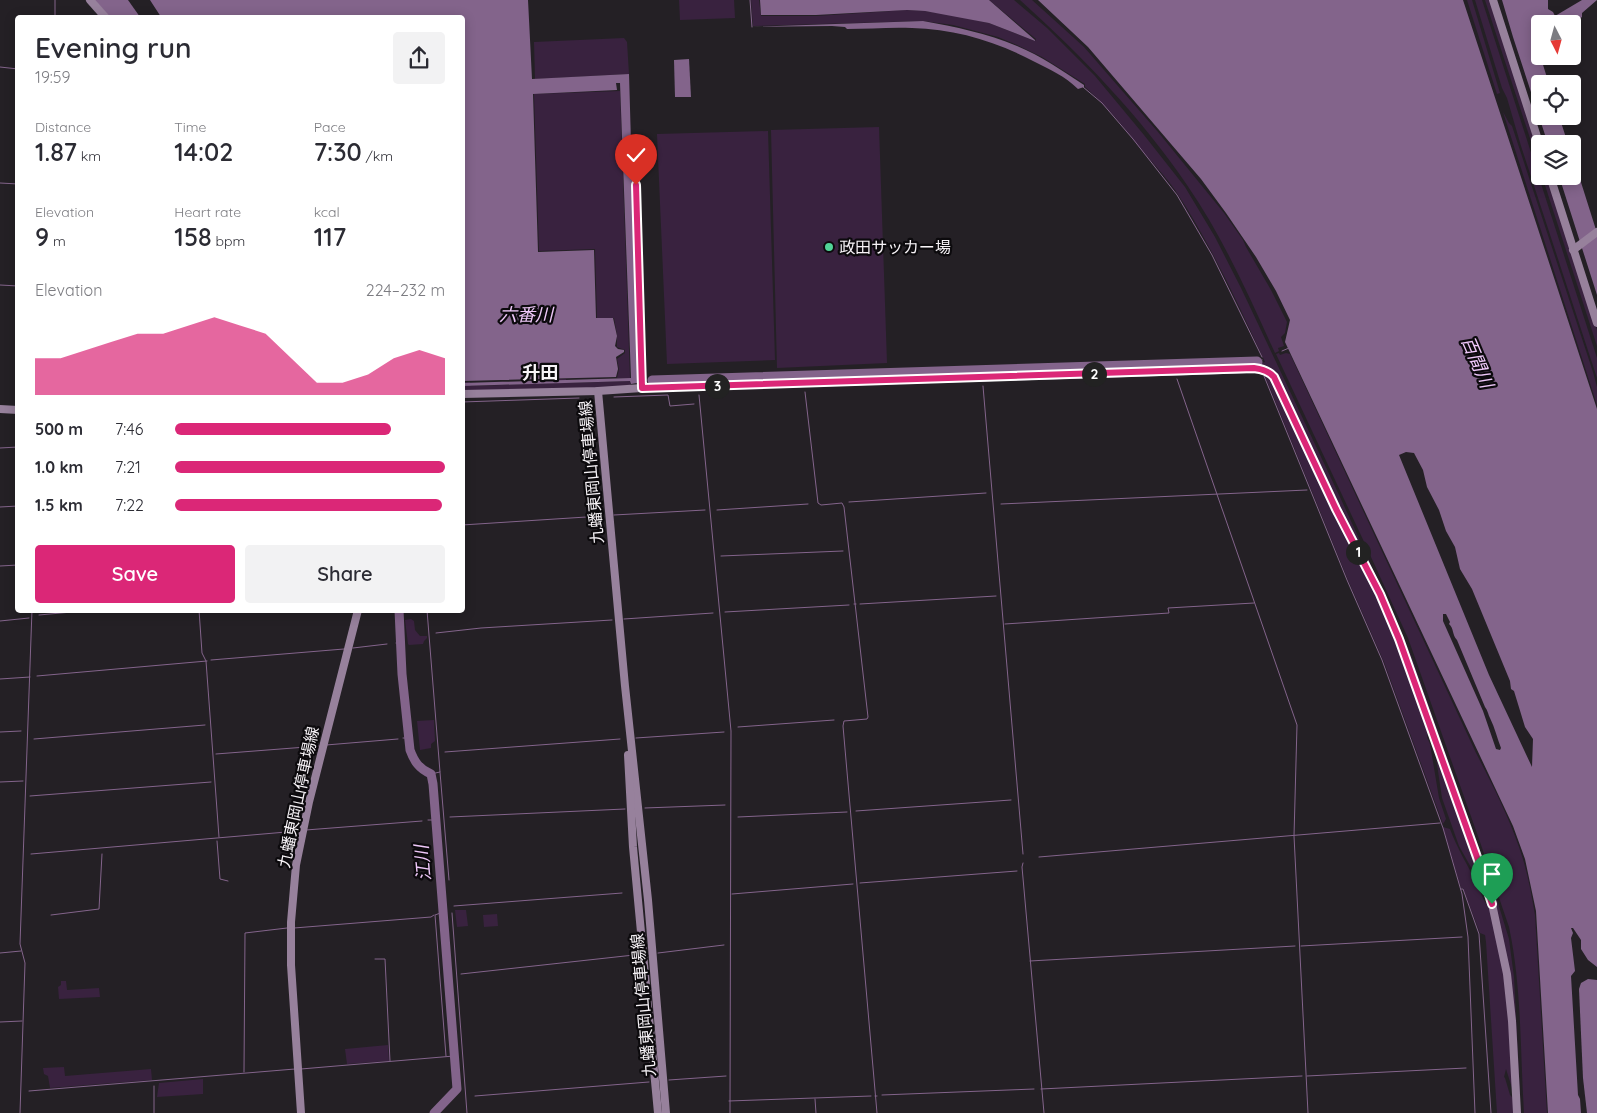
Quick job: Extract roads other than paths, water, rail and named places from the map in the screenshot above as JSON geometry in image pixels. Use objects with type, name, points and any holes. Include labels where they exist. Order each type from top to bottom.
[{"type":"street","points":[[90,0],[103,15]]},
{"type":"street","points":[[1493,0],[1536,135]]},
{"type":"street","points":[[636,181],[642,388]]},
{"type":"street","points":[[1553,185],[1576,247],[1597,323]]},
{"type":"street","points":[[1576,247],[1596,232]]},
{"type":"street","points":[[598,391],[1254,368],[1271,373],[1336,509],[1380,594],[1399,639],[1478,860],[1492,904],[1506,974],[1512,1021],[1517,1113]]},
{"type":"street","name":"九蟠東岡山停車場線","points":[[465,394],[598,391],[624,686],[648,900],[666,1113]]},
{"type":"street","points":[[0,409],[15,410]]},
{"type":"street","name":"九蟠東岡山停車場線","points":[[301,1113],[290,965],[291,922],[296,865],[309,802],[357,613]]},
{"type":"street","name":"九蟠東岡山停車場線","points":[[624,686],[633,847],[658,1113]]},
{"type":"water","points":[[94,0],[128,0],[139,15],[108,15]]},
{"type":"water","name":"六番川","points":[[150,0],[528,0],[532,79],[629,74],[638,382],[631,384],[630,381],[465,386],[465,383],[631,378],[620,83],[616,83],[617,90],[533,94],[538,252],[594,250],[596,318],[613,318],[617,336],[615,346],[618,349],[624,350],[624,352],[616,357],[618,369],[616,377],[465,381],[465,15],[160,15]]},
{"type":"water","points":[[760,0],[989,0],[1035,41],[989,23],[925,11],[761,15]]},
{"type":"water","name":"百間川","points":[[1038,0],[1463,0],[1597,409],[1597,967],[1588,960],[1581,949],[1581,940],[1573,928],[1571,928],[1573,933],[1571,938],[1575,971],[1571,976],[1578,1095],[1581,1113],[1548,1113],[1536,911],[1525,859],[1513,826],[1285,342],[1290,320],[1256,257],[1201,179],[1088,47]],"holes":[[[1406,452],[1414,453],[1423,470],[1427,487],[1455,547],[1460,569],[1472,589],[1510,681],[1511,689],[1514,691],[1525,727],[1533,739],[1532,767],[1489,675],[1399,455]],[[1443,614],[1446,614],[1450,622],[1449,624],[1452,627],[1454,636],[1493,726],[1501,748],[1500,750],[1496,749],[1483,711],[1443,621]]]},
{"type":"water","points":[[1502,0],[1548,0],[1548,9],[1554,15],[1531,15],[1531,65],[1543,65],[1546,75],[1531,75],[1531,92]]},
{"type":"water","points":[[1582,0],[1597,0],[1582,13],[1582,17],[1581,15],[1557,15]]},
{"type":"water","points":[[923,21],[959,28],[1006,41],[1052,64],[1084,85],[1084,87],[1078,89],[1057,73],[1019,54],[989,42],[944,31],[904,28],[847,29],[845,27],[832,26],[751,27]]},
{"type":"water","points":[[689,59],[691,97],[675,97],[674,60]]},
{"type":"water","points":[[1542,125],[1562,125],[1565,135],[1545,135]]},
{"type":"water","points":[[1581,182],[1597,233],[1597,295],[1562,185],[1581,185]]},
{"type":"water","points":[[1588,979],[1597,980],[1597,1113],[1587,1113],[1583,1078],[1579,989],[1581,983]]},
{"type":"waterway","points":[[55,0],[55,15]]},
{"type":"waterway","points":[[750,0],[752,27]]},
{"type":"waterway","points":[[0,67],[15,69]]},
{"type":"waterway","points":[[1083,87],[1102,103],[1177,195],[1212,255],[1262,357]]},
{"type":"waterway","points":[[0,183],[15,184]]},
{"type":"waterway","points":[[0,285],[15,286]]},
{"type":"waterway","points":[[1282,351],[1289,348]]},
{"type":"waterway","points":[[1258,363],[1262,360]]},
{"type":"waterway","points":[[652,380],[1258,362]]},
{"type":"waterway","points":[[1264,376],[1347,580],[1382,660],[1443,828],[1462,894],[1468,937],[1475,1113]]},
{"type":"waterway","points":[[1177,379],[1297,725],[1294,836],[1308,1113]]},
{"type":"waterway","points":[[983,386],[1023,854]]},
{"type":"waterway","points":[[805,392],[818,503],[821,505],[842,503],[844,507],[868,717],[867,719],[844,721],[843,726],[877,1113]]},
{"type":"waterway","points":[[614,397],[668,395],[670,406],[694,404]]},
{"type":"waterway","points":[[699,395],[731,731],[730,1113]]},
{"type":"waterway","points":[[465,402],[579,398]]},
{"type":"waterway","points":[[0,448],[15,447]]},
{"type":"waterway","points":[[1001,504],[1307,490]]},
{"type":"waterway","points":[[849,502],[986,493]]},
{"type":"waterway","points":[[717,510],[808,504]]},
{"type":"waterway","points":[[0,507],[15,506]]},
{"type":"waterway","points":[[614,515],[705,510]]},
{"type":"waterway","points":[[465,525],[602,516]]},
{"type":"waterway","points":[[721,556],[843,551]]},
{"type":"waterway","points":[[0,566],[15,565]]},
{"type":"waterway","points":[[860,604],[996,596]]},
{"type":"waterway","points":[[1005,624],[1169,613],[1168,608],[1254,603]]},
{"type":"waterway","points":[[725,612],[849,605]]},
{"type":"waterway","points":[[20,1113],[25,963],[20,944],[32,613]]},
{"type":"waterway","points":[[39,615],[61,613]]},
{"type":"waterway","points":[[199,613],[202,653],[206,661],[219,837]]},
{"type":"waterway","name":"江川","points":[[399,613],[402,674],[410,750],[413,758],[423,770],[431,774],[433,784],[457,1089],[434,1113]]},
{"type":"waterway","points":[[427,613],[440,772],[431,774]]},
{"type":"waterway","points":[[624,619],[713,613]]},
{"type":"waterway","points":[[0,621],[29,618]]},
{"type":"waterway","points":[[436,633],[481,628],[612,620]]},
{"type":"waterway","points":[[353,648],[387,644]]},
{"type":"waterway","points":[[211,660],[344,649]]},
{"type":"waterway","points":[[37,676],[207,661]]},
{"type":"waterway","points":[[0,679],[30,677]]},
{"type":"waterway","points":[[738,727],[834,720]]},
{"type":"waterway","points":[[34,739],[205,725]]},
{"type":"waterway","points":[[0,732],[21,731]]},
{"type":"waterway","points":[[636,738],[724,732]]},
{"type":"waterway","name":"江川","points":[[403,738],[409,738]]},
{"type":"waterway","points":[[326,745],[398,739]]},
{"type":"waterway","points":[[445,752],[620,739]]},
{"type":"waterway","points":[[216,754],[319,746]]},
{"type":"waterway","points":[[440,772],[449,880]]},
{"type":"waterway","points":[[0,782],[23,781]]},
{"type":"waterway","points":[[30,796],[211,782]]},
{"type":"waterway","points":[[856,811],[1011,800]]},
{"type":"waterway","points":[[645,808],[725,805]]},
{"type":"waterway","points":[[450,817],[625,809]]},
{"type":"waterway","points":[[738,817],[847,812]]},
{"type":"waterway","name":"江川","points":[[428,820],[436,820]]},
{"type":"waterway","points":[[306,830],[422,821]]},
{"type":"waterway","points":[[1039,857],[1440,823]]},
{"type":"waterway","points":[[31,854],[298,831]]},
{"type":"waterway","points":[[217,841],[220,879],[228,881]]},
{"type":"waterway","points":[[51,915],[99,909],[102,854]]},
{"type":"waterway","points":[[1023,863],[1044,1113]]},
{"type":"waterway","points":[[860,883],[1017,871]]},
{"type":"waterway","points":[[732,894],[853,884]]},
{"type":"waterway","points":[[1461,889],[1463,889],[1479,934],[1491,1113]]},
{"type":"waterway","points":[[454,906],[622,893]]},
{"type":"waterway","points":[[443,912],[435,915],[446,1056]]},
{"type":"waterway","points":[[452,913],[467,1113]]},
{"type":"waterway","points":[[294,928],[431,917],[434,915]]},
{"type":"waterway","points":[[244,1072],[245,933],[287,928]]},
{"type":"waterway","points":[[1301,946],[1462,937]]},
{"type":"waterway","points":[[658,953],[724,945]]},
{"type":"waterway","points":[[1030,961],[1295,946]]},
{"type":"waterway","points":[[0,953],[21,951]]},
{"type":"waterway","points":[[461,974],[634,955]]},
{"type":"waterway","points":[[375,959],[385,959],[390,1061]]},
{"type":"waterway","points":[[0,1022],[22,1021]]},
{"type":"waterway","points":[[301,1069],[454,1056]]},
{"type":"waterway","points":[[1307,1076],[1466,1068]]},
{"type":"waterway","points":[[29,1091],[295,1069]]},
{"type":"waterway","points":[[669,1080],[726,1076]]},
{"type":"waterway","points":[[1041,1089],[1302,1076]]},
{"type":"waterway","points":[[475,1096],[649,1082]]},
{"type":"waterway","points":[[154,1086],[154,1113]]},
{"type":"waterway","points":[[882,1095],[1034,1089]]},
{"type":"waterway","points":[[729,1101],[871,1096]]},
{"type":"waterway","points":[[815,1099],[816,1113]]},
{"type":"place","name":"政田サッカー場","points":[[829,247]]},
{"type":"district","name":"升田","points":[[540,373]]}]
